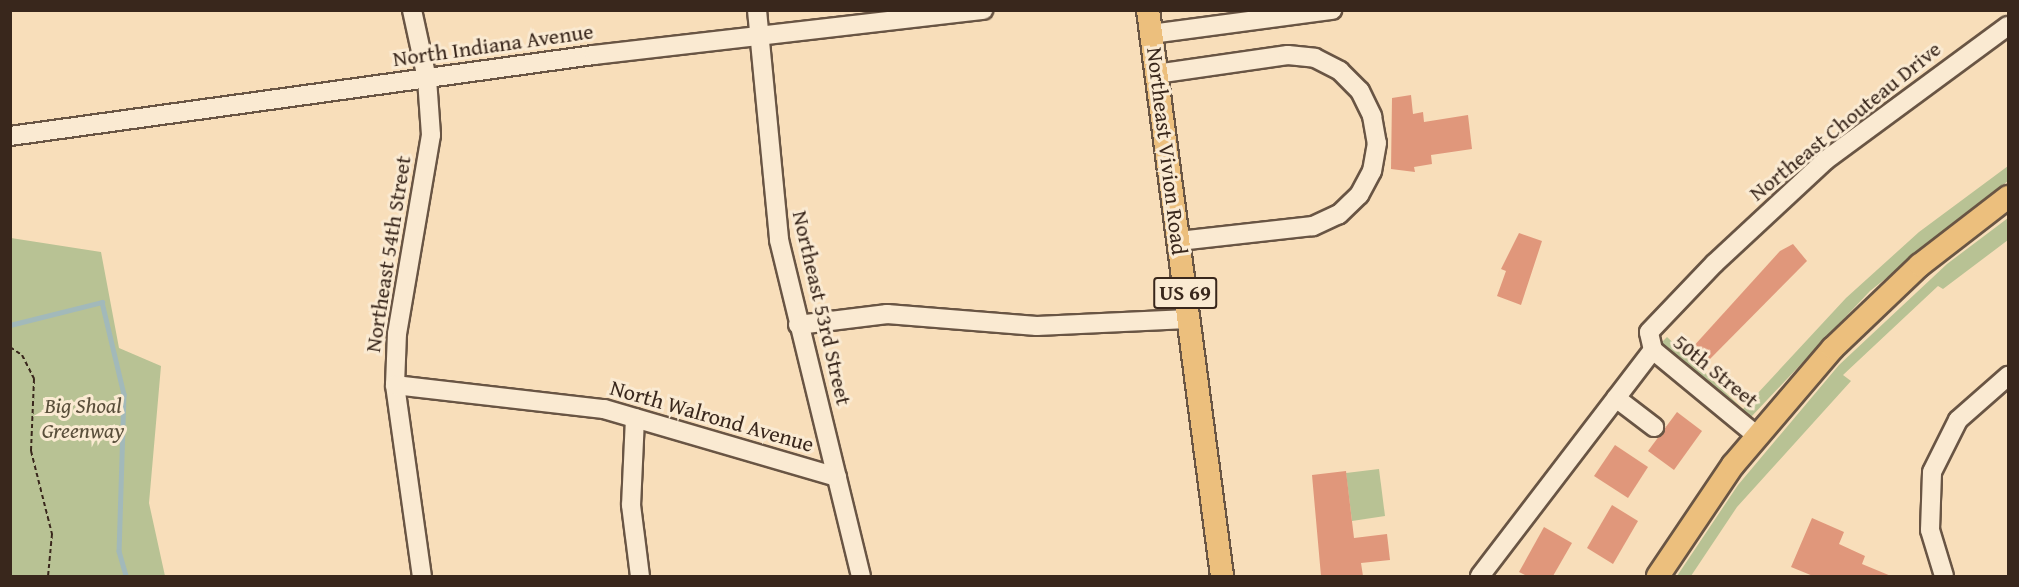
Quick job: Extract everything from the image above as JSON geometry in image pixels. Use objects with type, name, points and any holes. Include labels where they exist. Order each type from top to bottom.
[{"type":"main road","name":"Northeast Vivion Road","points":[[1148,10],[1222,576]]},
{"type":"main road","points":[[1659,576],[1756,435],[1880,301],[2008,197]]},
{"type":"street","name":"Northeast 54th Street","points":[[412,10],[427,79],[431,135],[397,333],[395,385],[422,576]]},
{"type":"street","name":"Northeast 53rd Street","points":[[757,10],[777,231],[798,325],[861,576]]},
{"type":"street","name":"North Indiana Avenue","points":[[10,136],[427,79],[983,10]]},
{"type":"street","points":[[1151,34],[1332,10]]},
{"type":"street","name":"Northeast Chouteau Drive","points":[[1480,576],[1616,398],[1650,346],[1649,332],[1786,195],[1866,129],[2008,26]]},
{"type":"street","points":[[1156,74],[1288,54],[1315,58],[1340,71],[1360,91],[1372,116],[1377,143],[1369,176],[1359,195],[1339,214],[1313,226],[1179,241]]},
{"type":"street","points":[[798,325],[887,314],[1036,326],[1188,319]]},
{"type":"street","name":"50th Street","points":[[1650,346],[1756,435]]},
{"type":"street","points":[[1944,576],[1930,530],[1932,472],[1958,420],[2008,376]]},
{"type":"street","name":"North Walrond Avenue","points":[[395,385],[502,394],[635,418],[837,477]]},
{"type":"street","points":[[1616,398],[1654,427]]},
{"type":"street","points":[[635,418],[631,506],[640,576]]},
{"type":"path","points":[[10,347],[22,355],[34,379],[31,451],[52,534],[48,576]]},
{"type":"green space","points":[[2008,166],[2008,181],[1870,291],[1751,417],[1745,418],[1664,353],[1660,344],[1667,337],[1743,409],[1846,298],[1919,232]]},
{"type":"green space","points":[[2008,218],[2008,240],[1943,289],[1938,286],[1843,375],[1851,381],[1737,507],[1691,576],[1677,576],[1738,485],[1839,365],[1947,264]]},
{"type":"green space","name":"Big Shoal Greenway","points":[[11,238],[101,252],[119,348],[161,366],[149,503],[165,576],[11,576]]},
{"type":"green space","points":[[1379,469],[1385,516],[1352,521],[1346,473]]},
{"type":"building","points":[[1411,95],[1413,114],[1423,112],[1424,122],[1468,115],[1472,149],[1431,155],[1432,164],[1414,167],[1415,172],[1391,169],[1392,98]]},
{"type":"building","points":[[1519,233],[1542,241],[1521,305],[1497,296],[1506,271],[1501,269]]},
{"type":"building","points":[[1793,244],[1807,261],[1707,362],[1692,348],[1780,251]]},
{"type":"building","points":[[1677,412],[1702,431],[1674,470],[1648,451]]},
{"type":"building","points":[[1615,445],[1648,467],[1628,498],[1594,476]]},
{"type":"building","points":[[1346,471],[1354,538],[1387,534],[1390,560],[1361,563],[1363,576],[1321,576],[1312,475]]},
{"type":"building","points":[[1612,505],[1638,521],[1613,564],[1587,548]]},
{"type":"building","points":[[1812,518],[1844,532],[1839,544],[1865,556],[1862,564],[1891,576],[1813,576],[1791,567]]},
{"type":"building","points":[[1544,527],[1572,543],[1553,576],[1527,576],[1519,572]]},
{"type":"waterway","points":[[10,325],[102,302],[124,394],[119,551],[126,576]]}]
